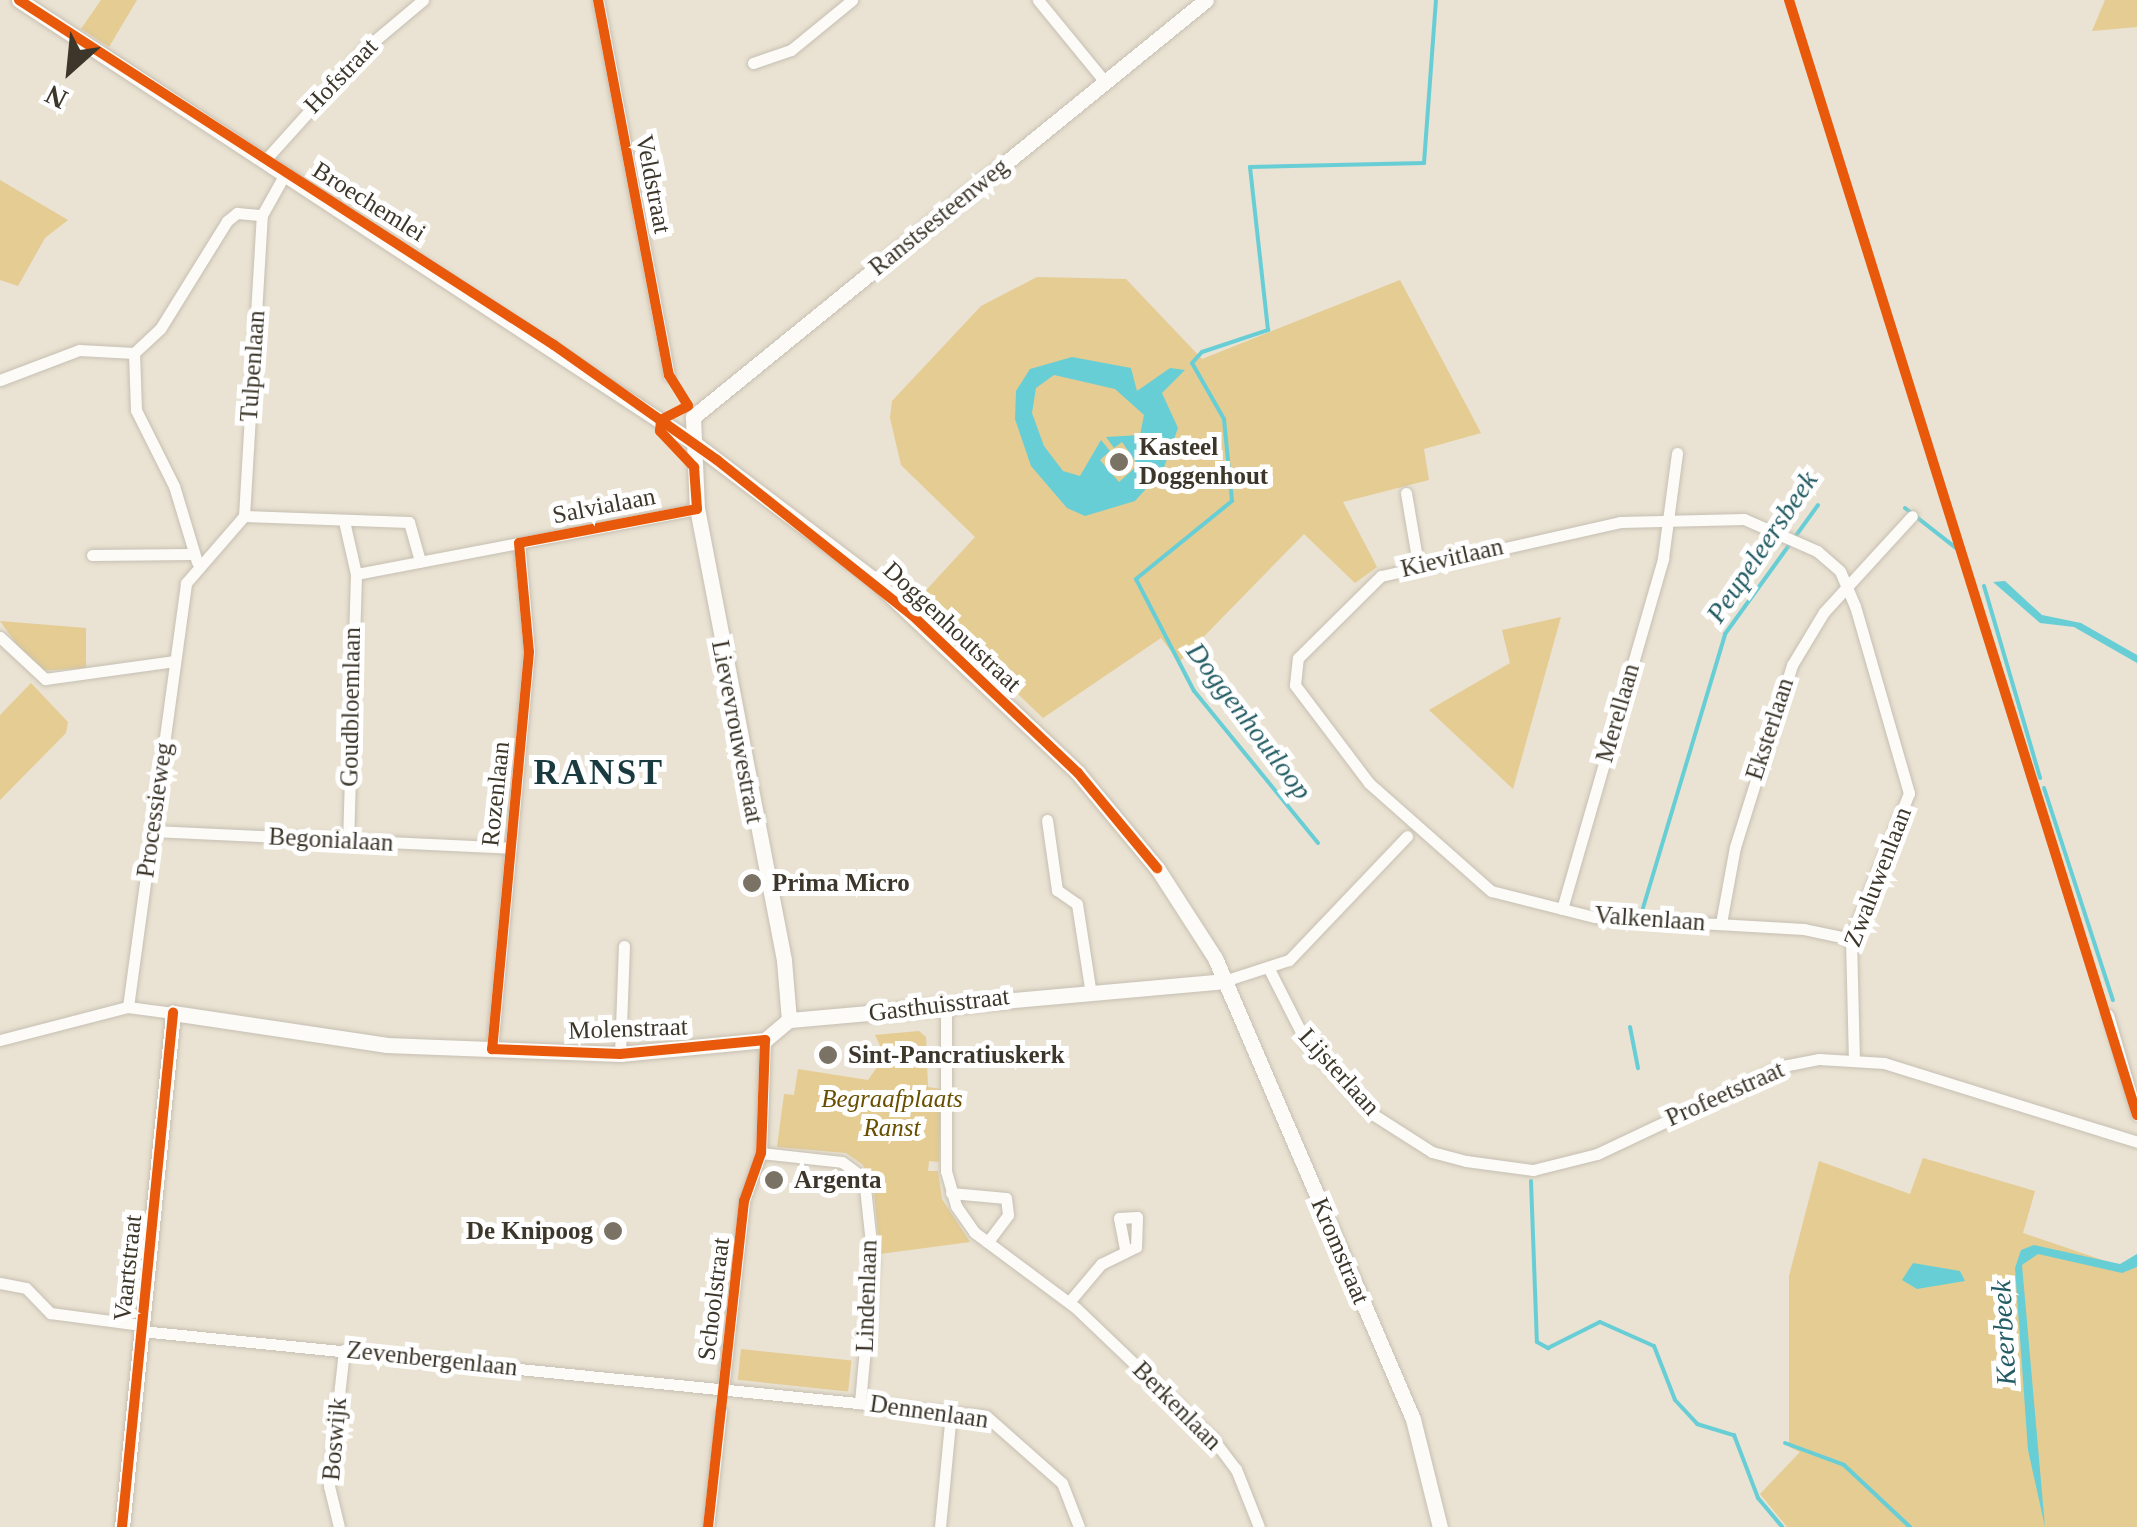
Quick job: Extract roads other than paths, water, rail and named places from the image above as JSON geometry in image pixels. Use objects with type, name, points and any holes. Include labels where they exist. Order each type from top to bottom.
[{"type":"street","name":"Broechemlei","points":[[19,0],[694,443]]},
{"type":"street","name":"Hofstraat","points":[[266,159],[367,47],[422,0]]},
{"type":"street","name":"Veldstraat","points":[[598,0],[669,375]]},
{"type":"street","points":[[752,63],[791,50],[852,0]]},
{"type":"street","points":[[1038,0],[1105,82]]},
{"type":"street","name":"Ranstsesteenweg","points":[[694,443],[691,411],[1206,0]]},
{"type":"street","points":[[0,380],[78,350],[134,353],[160,329],[227,221],[237,213],[262,215],[286,172]]},
{"type":"street","name":"Tulpenlaan","points":[[244,516],[262,215]]},
{"type":"street","points":[[134,353],[136,410],[174,486],[194,558]]},
{"type":"street","name":"Doggenhoutstraat","points":[[694,443],[872,578],[1078,773],[1168,882],[1224,980]]},
{"type":"street","name":"Lievevrouwestraat","points":[[694,443],[696,509],[784,960],[788,1020]]},
{"type":"street","points":[[1671,516],[1676,453]]},
{"type":"street","points":[[696,483],[730,470]]},
{"type":"street","points":[[1406,493],[1418,564]]},
{"type":"street","name":"Salvialaan","points":[[356,574],[696,509]]},
{"type":"street","points":[[92,555],[194,558],[244,516],[409,522],[420,561]]},
{"type":"street","name":"Kievitlaan","points":[[1411,831],[1369,783],[1296,685],[1298,658],[1355,597],[1418,564],[1671,516],[1761,523],[1817,552],[1847,586]]},
{"type":"street","name":"Merellaan","points":[[1562,909],[1671,516]]},
{"type":"street","name":"Eksterlaan","points":[[1721,923],[1776,699],[1809,635],[1847,586],[1912,516]]},
{"type":"street","name":"Goudbloemlaan","points":[[344,521],[356,574],[348,840]]},
{"type":"street","name":"Rozenlaan","points":[[492,1050],[530,615],[519,542]]},
{"type":"street","name":"Processieweg","points":[[128,1007],[175,660],[194,558]]},
{"type":"street","name":"Zwaluwenlaan","points":[[1847,586],[1909,793],[1851,940],[1854,1059]]},
{"type":"street","points":[[0,637],[46,678],[175,660]]},
{"type":"street","points":[[1046,820],[1057,890],[1076,904],[1090,988]]},
{"type":"street","name":"Begonialaan","points":[[153,831],[510,848]]},
{"type":"street","points":[[1224,980],[1270,971],[1296,954],[1411,831]]},
{"type":"street","name":"Valkenlaan","points":[[1411,831],[1491,891],[1562,909],[1721,923],[1851,940]]},
{"type":"street","name":"Molenstraat","points":[[620,1054],[624,946]]},
{"type":"street","name":"Lijsterlaan","points":[[1270,971],[1306,1042],[1374,1115],[1432,1152]]},
{"type":"street","name":"Gasthuisstraat","points":[[788,1020],[946,1008],[1090,988],[1224,980]]},
{"type":"street","name":"Kromstraat","points":[[1224,980],[1413,1419],[1440,1527]]},
{"type":"street","points":[[0,1040],[128,1007]]},
{"type":"street","name":"Molenstraat","points":[[128,1007],[386,1045],[620,1054],[765,1040]]},
{"type":"street","points":[[946,1008],[952,1193],[1006,1198],[1010,1210],[988,1242]]},
{"type":"street","name":"Vaartstraat","points":[[122,1527],[172,1014]]},
{"type":"street","points":[[2108,1015],[2137,1115]]},
{"type":"street","points":[[765,1040],[788,1020]]},
{"type":"street","name":"Schoolstraat","points":[[723,1389],[744,1201],[761,1154],[765,1040]]},
{"type":"street","name":"Profeetstraat","points":[[1432,1152],[1533,1170],[1567,1162],[1783,1066],[1854,1059],[2137,1140]]},
{"type":"street","name":"Lindenlaan","points":[[761,1154],[842,1162],[864,1178],[874,1262],[860,1403]]},
{"type":"street","name":"Berkenlaan","points":[[952,1193],[965,1222],[1068,1302],[1213,1440],[1236,1469],[1259,1527]]},
{"type":"street","points":[[1068,1302],[1125,1248]]},
{"type":"street","name":"Zevenbergenlaan","points":[[0,1284],[26,1288],[50,1313],[141,1328],[723,1389]]},
{"type":"street","name":"Boswijk","points":[[338,1527],[329,1486],[344,1350]]},
{"type":"street","name":"Dennenlaan","points":[[723,1389],[952,1412],[1006,1426],[1062,1483],[1079,1527]]},
{"type":"street","points":[[708,1527],[721,1412]]},
{"type":"street","points":[[940,1527],[952,1412]]},
{"type":"water","points":[[1072,357],[1131,368],[1137,391],[1170,368],[1185,370],[1162,393],[1178,428],[1163,470],[1135,501],[1085,516],[1067,508],[1031,466],[1015,419],[1016,391],[1030,369]],"holes":[[[1054,375],[1115,389],[1144,415],[1140,435],[1106,437],[1114,448],[1122,442],[1138,465],[1119,482],[1100,460],[1110,451],[1101,440],[1080,476],[1063,471],[1044,446],[1032,413],[1036,388]]]},
{"type":"water","points":[[2005,581],[2042,615],[2081,623],[2137,655],[2137,663],[2074,627],[2040,623],[1993,582]]},
{"type":"water","points":[[2034,1245],[2120,1264],[2137,1254],[2137,1267],[2122,1273],[2038,1254],[2022,1265],[2045,1527],[2028,1450],[2015,1268],[2021,1250]]},
{"type":"water","points":[[1913,1263],[1960,1271],[1965,1281],[1917,1289],[1902,1280]]},
{"type":"waterway","name":"Doggenhoutloop","points":[[1318,843],[1194,691],[1136,579],[1232,501],[1224,419],[1192,363],[1202,352],[1268,330],[1250,167],[1424,163],[1436,0]]},
{"type":"waterway","name":"Peupeleersbeek","points":[[1643,908],[1725,634],[1818,505]]},
{"type":"waterway","name":"Peupeleersbeek","points":[[1905,508],[1956,548]]},
{"type":"waterway","name":"Keerbeek","points":[[1984,586],[2040,778]]},
{"type":"waterway","name":"Keerbeek","points":[[2044,788],[2113,1000]]},
{"type":"waterway","name":"Peupeleersbeek","points":[[1630,1027],[1638,1068]]},
{"type":"waterway","name":"Peupeleersbeek","points":[[1531,1181],[1537,1342],[1548,1348],[1600,1322],[1654,1346],[1675,1400],[1697,1424],[1734,1435],[1758,1498],[1782,1527]]},
{"type":"waterway","points":[[1785,1443],[1844,1465],[1910,1527]]},
{"type":"place","name":"Kasteel Doggenhout","points":[[1119,462]]},
{"type":"place","name":"Prima Micro","points":[[752,883]]},
{"type":"place","name":"Sint-Pancratiuskerk","points":[[828,1055]]},
{"type":"place","name":"Argenta","points":[[774,1180]]},
{"type":"place","name":"De Knipoog","points":[[613,1231]]},
{"type":"district","name":"RANST","points":[[599,773]]},
{"type":"park label","name":"Begraafplaats Ranst","points":[[892,1114]]}]
